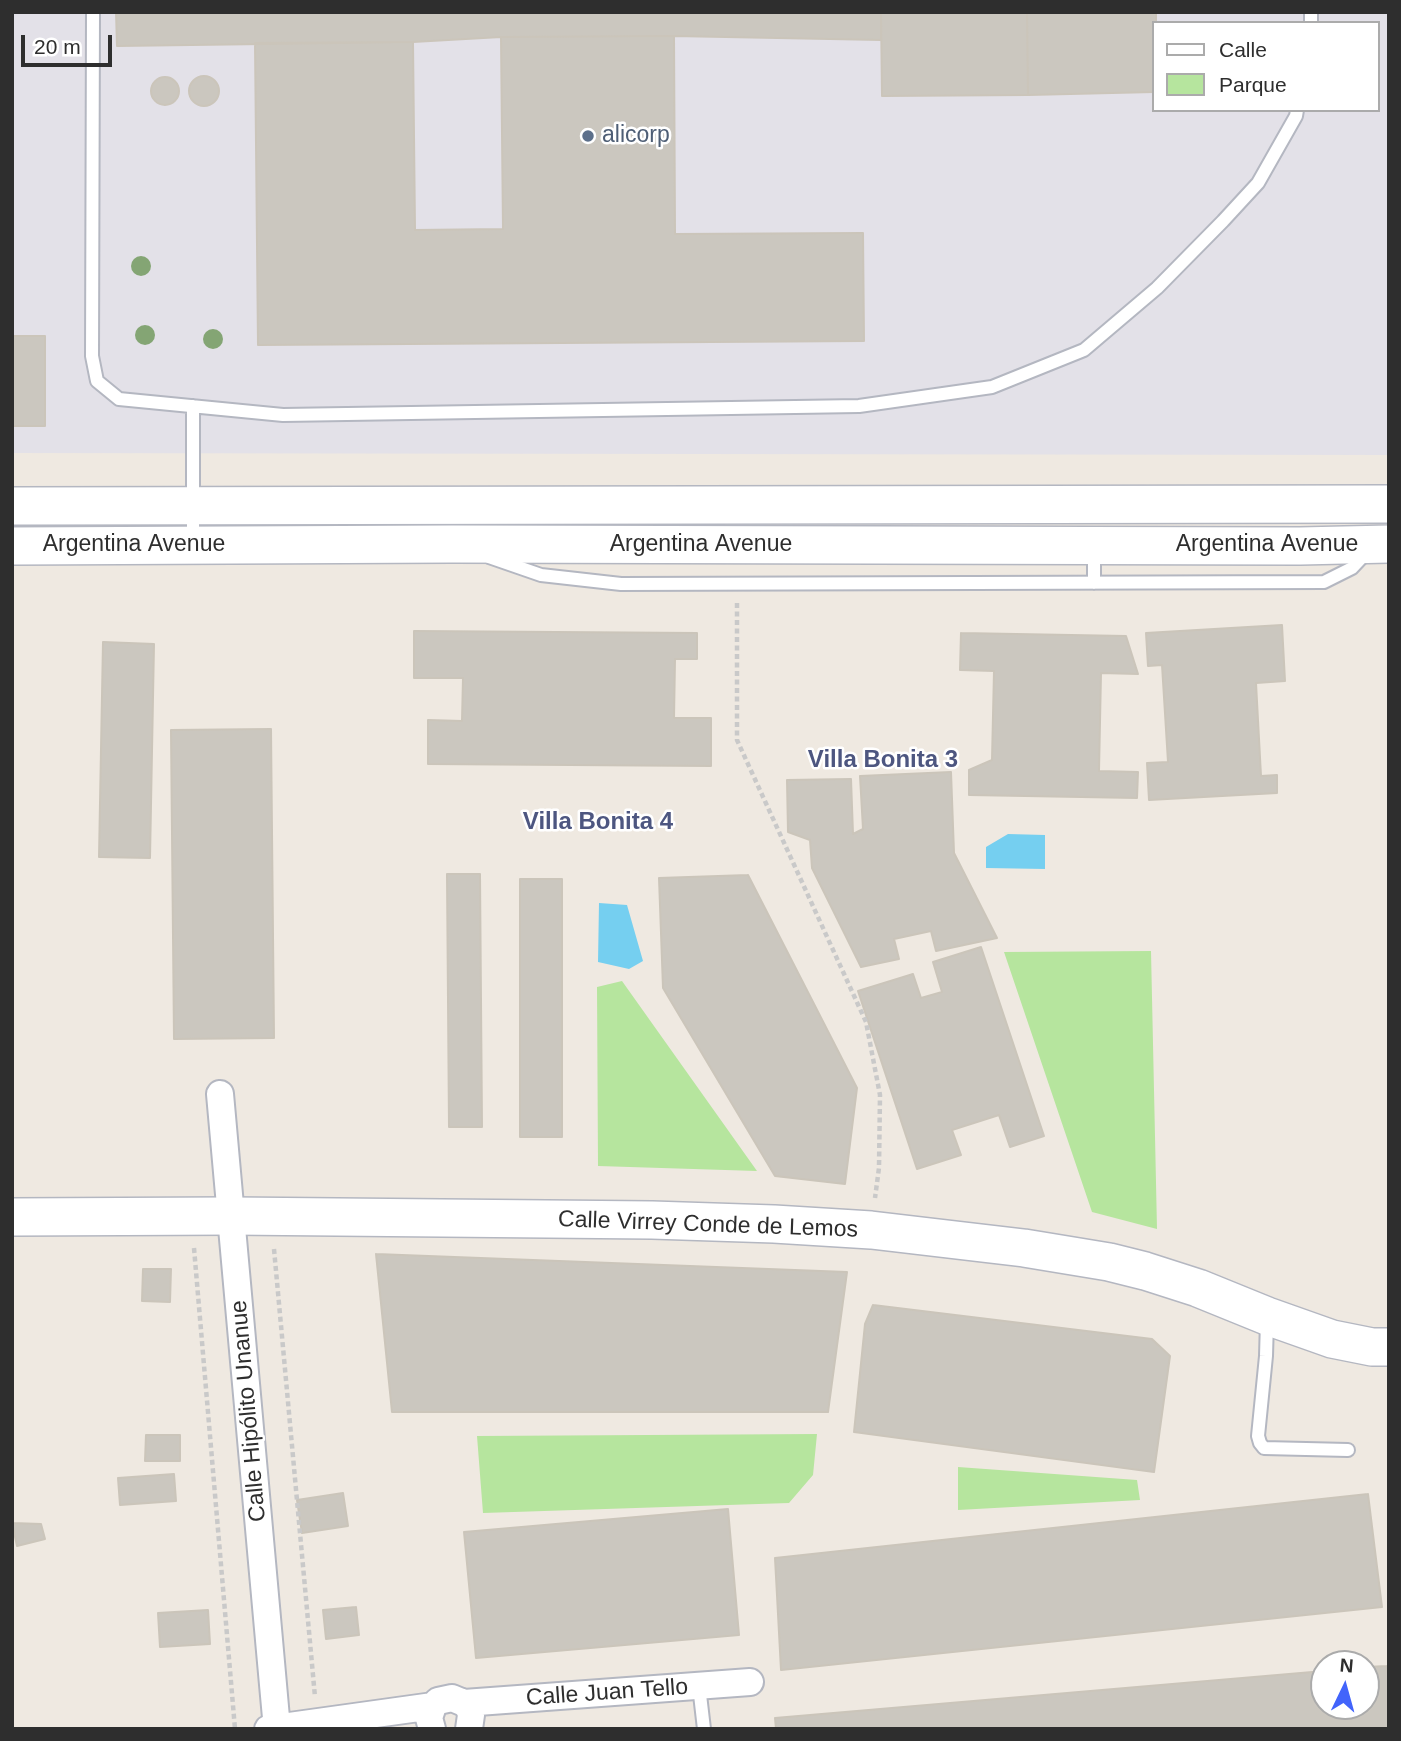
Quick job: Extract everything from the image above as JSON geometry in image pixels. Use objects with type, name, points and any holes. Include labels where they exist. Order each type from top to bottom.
[{"type":"main road","name":"Argentina Avenue","points":[[12,506],[1389,504]]},
{"type":"main road","name":"Argentina Avenue","points":[[12,546],[1382,544]]},
{"type":"main road","name":"Calle Virrey Conde de Lemos","points":[[12,1217],[271,1216],[652,1220],[871,1230],[1024,1248],[1109,1262],[1198,1289],[1332,1339],[1372,1347],[1389,1347]]},
{"type":"street","name":"Calle Hipólito Unanue","points":[[220,1094],[277,1728]]},
{"type":"street","name":"Calle Juan Tello","points":[[268,1729],[317,1722],[433,1717],[438,1701],[452,1698],[464,1703],[750,1682]]},
{"type":"street","points":[[464,1703],[471,1715],[469,1729]]},
{"type":"lane","points":[[93,12],[92,356],[97,381],[119,399],[283,415],[859,406],[992,387],[1084,350],[1157,288],[1258,183],[1297,112]]},
{"type":"lane","points":[[193,406],[194,545]]},
{"type":"lane","points":[[452,544],[541,575],[621,584],[1324,582],[1352,568],[1382,544]]},
{"type":"lane","points":[[1094,546],[1094,583]]},
{"type":"lane","points":[[1267,1316],[1258,1437],[1260,1443],[1264,1448],[1348,1450]]},
{"type":"lane","points":[[699,1686],[704,1729]]},
{"type":"path","points":[[737,584],[737,740],[866,1022],[880,1095],[879,1168],[871,1230]]},
{"type":"path","points":[[191,1216],[235,1729]]},
{"type":"path","points":[[271,1216],[317,1722]]},
{"type":"shaded area","points":[[12,12],[1389,12],[1389,455],[12,453]]},
{"type":"green space","points":[[1151,951],[1157,1229],[1092,1212],[1004,952]]},
{"type":"green space","points":[[622,981],[757,1171],[598,1166],[597,987]]},
{"type":"green space","points":[[817,1434],[813,1475],[789,1503],[483,1513],[477,1436]]},
{"type":"green space","points":[[958,1467],[1137,1480],[1140,1500],[958,1510]]},
{"type":"water","points":[[1008,834],[1045,835],[1045,869],[986,868],[986,847]]},
{"type":"water","points":[[599,903],[627,905],[643,961],[629,969],[598,962]]},
{"type":"building","points":[[116,12],[881,12],[881,40],[674,36],[501,37],[413,42],[117,46]]},
{"type":"building","points":[[881,12],[1027,12],[1028,95],[882,96]]},
{"type":"building","points":[[1027,12],[1156,12],[1156,21],[1152,21],[1152,92],[1028,95]]},
{"type":"building","name":"alicorp","points":[[674,36],[675,234],[863,233],[864,341],[258,345],[255,43],[413,42],[415,230],[503,229],[501,37]]},
{"type":"building","points":[[204,76],[210,77],[218,85],[218,97],[210,105],[204,106],[198,105],[190,97],[189,91],[190,85],[198,77]]},
{"type":"building","points":[[165,77],[175,81],[179,91],[175,101],[165,105],[155,101],[151,91],[155,81]]},
{"type":"building","points":[[12,336],[45,336],[45,426],[12,426]]},
{"type":"building","points":[[1282,625],[1285,681],[1256,683],[1261,776],[1277,775],[1277,793],[1149,800],[1147,763],[1168,762],[1162,665],[1148,666],[1146,633]]},
{"type":"building","points":[[414,631],[697,633],[697,659],[675,659],[674,718],[711,718],[711,766],[428,764],[428,720],[462,721],[463,678],[414,678]]},
{"type":"building","points":[[961,633],[1126,636],[1138,674],[1101,673],[1099,771],[1138,772],[1137,798],[969,795],[969,770],[992,760],[994,671],[960,670]]},
{"type":"building","points":[[103,642],[154,644],[150,858],[99,857]]},
{"type":"building","points":[[271,729],[274,1038],[174,1039],[171,730]]},
{"type":"building","points":[[951,772],[954,853],[997,938],[936,951],[931,931],[894,939],[899,959],[861,967],[812,868],[810,840],[788,832],[787,780],[851,779],[853,834],[863,829],[860,776]]},
{"type":"building","points":[[447,874],[480,874],[482,1127],[449,1127]]},
{"type":"building","points":[[748,875],[857,1088],[845,1184],[775,1176],[663,988],[659,878]]},
{"type":"building","points":[[520,879],[562,879],[562,1137],[520,1137]]},
{"type":"building","points":[[981,947],[1044,1136],[1010,1147],[999,1115],[952,1130],[961,1155],[917,1169],[858,991],[913,974],[921,998],[942,992],[933,962]]},
{"type":"building","points":[[376,1254],[847,1272],[828,1412],[392,1412]]},
{"type":"building","points":[[143,1269],[171,1269],[170,1302],[142,1301]]},
{"type":"building","points":[[873,1305],[1152,1339],[1170,1356],[1154,1472],[854,1432],[865,1324]]},
{"type":"building","points":[[146,1435],[180,1435],[180,1461],[145,1461]]},
{"type":"building","points":[[174,1474],[176,1501],[120,1505],[118,1478]]},
{"type":"building","points":[[343,1493],[348,1526],[302,1533],[297,1500]]},
{"type":"building","points":[[1368,1494],[1382,1607],[781,1670],[775,1558]]},
{"type":"building","points":[[728,1509],[739,1635],[476,1658],[464,1532]]},
{"type":"building","points":[[12,1523],[41,1524],[45,1539],[17,1546]]},
{"type":"building","points":[[356,1607],[359,1635],[326,1639],[323,1610]]},
{"type":"building","points":[[208,1610],[210,1644],[160,1647],[158,1613]]},
{"type":"building","points":[[1380,1666],[1387,1666],[1389,1679],[1389,1729],[776,1729],[775,1718],[1310,1672],[1310,1720],[1380,1720]]},
{"type":"place","name":"alicorp","points":[[588,136]]},
{"type":"district","name":"Villa Bonita 3","points":[[883,760]]},
{"type":"district","name":"Villa Bonita 4","points":[[598,822]]}]
